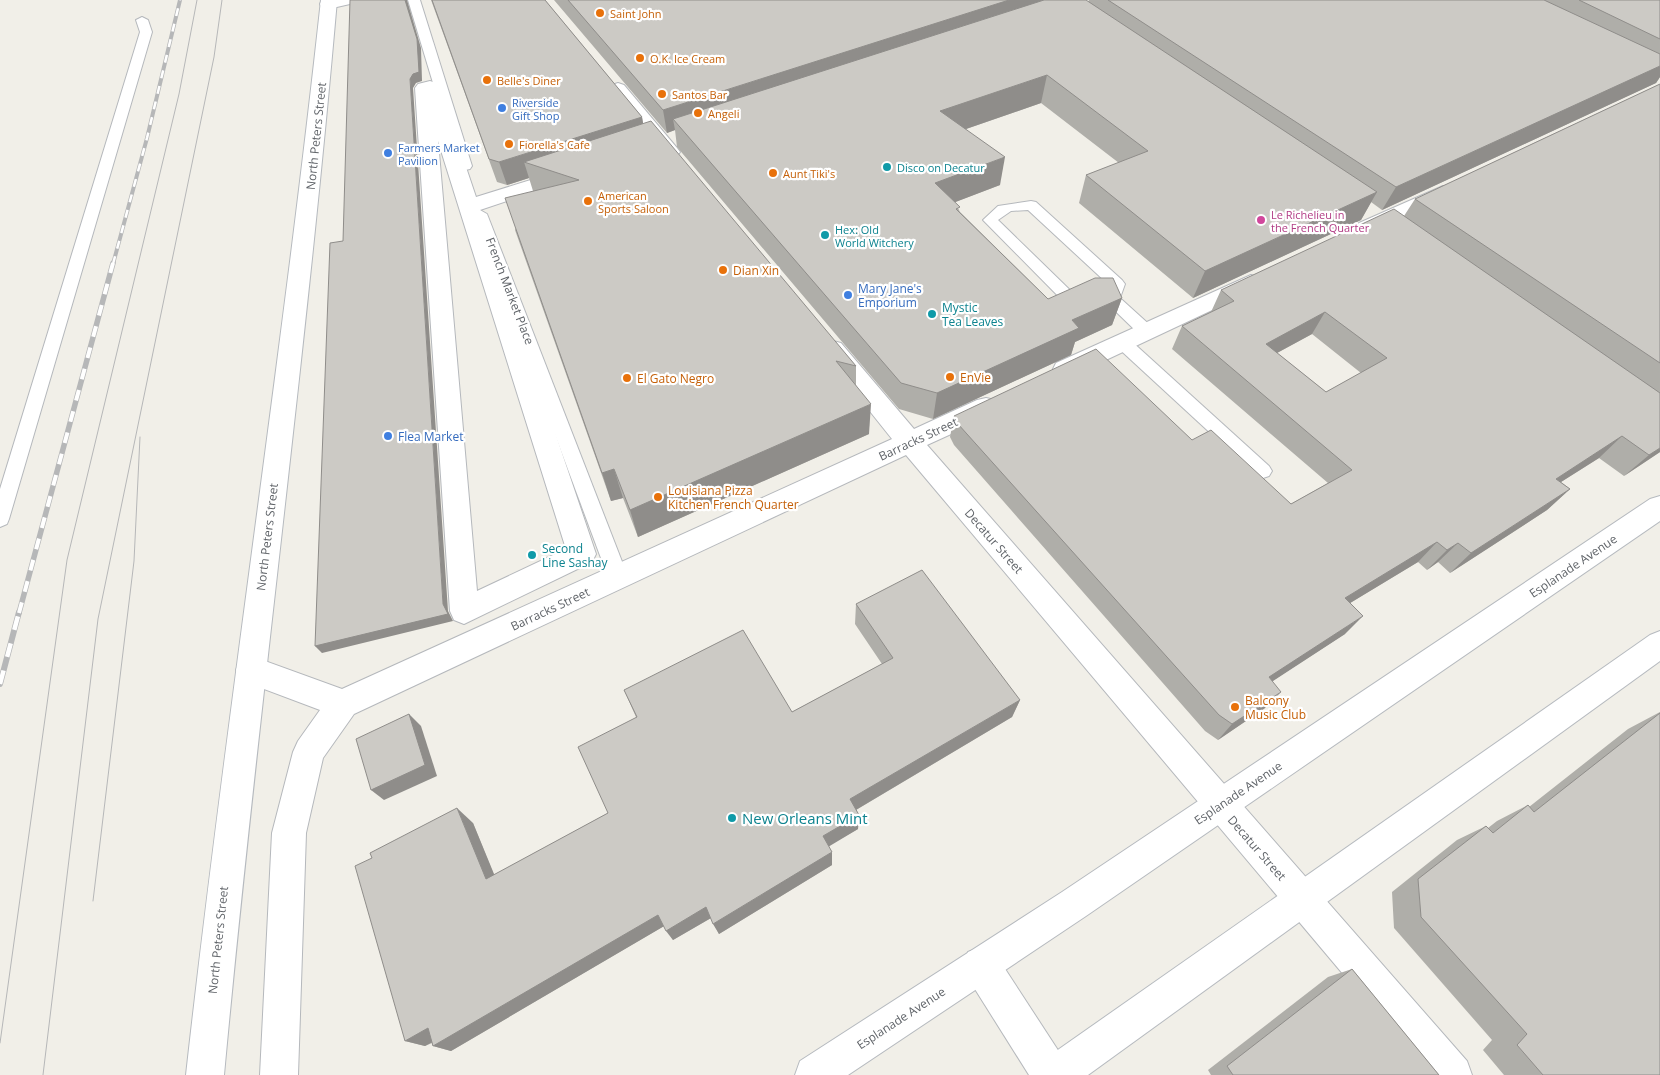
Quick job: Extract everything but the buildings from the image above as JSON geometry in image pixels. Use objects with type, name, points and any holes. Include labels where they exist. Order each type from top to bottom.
[{"type":"street","name":"North Peters Street","points":[[205,1075],[226,866],[334,1]]},
{"type":"street","points":[[600,68],[683,167]]},
{"type":"street","points":[[430,87],[582,554],[464,610],[424,88],[430,87]]},
{"type":"street","points":[[476,204],[589,168]]},
{"type":"street","points":[[1345,238],[1462,183]]},
{"type":"street","points":[[1043,380],[1273,272]]},
{"type":"street","name":"Decatur Street","points":[[815,328],[910,443],[1453,1075]]},
{"type":"street","name":"Barracks Street","points":[[342,704],[1007,397]]},
{"type":"street","name":"Esplanade Avenue","points":[[814,1075],[982,965],[1660,507]]},
{"type":"street","points":[[1056,1075],[1660,644]]},
{"type":"street","points":[[251,670],[342,704],[309,752],[289,833],[279,1075]]},
{"type":"street","points":[[982,965],[1051,1075]]},
{"type":"lane","name":"French Market Place","points":[[414,0],[476,204],[618,577]]},
{"type":"lane","points":[[0,519],[146,32],[142,20]]},
{"type":"lane","points":[[1112,299],[1117,284],[1031,205],[1010,206],[995,213],[990,220],[1070,299],[1112,299],[1146,331]]},
{"type":"lane","points":[[1123,343],[1264,471]]},
{"type":"tram line","points":[[0,1043],[67,560],[179,94],[197,0]]},
{"type":"tram line","points":[[43,1075],[98,619],[214,57],[222,0]]},
{"type":"tram line","points":[[93,901],[134,561],[140,437]]},
{"type":"railway","points":[[113,264],[147,138],[180,0]]},
{"type":"railway","points":[[19,613],[113,263]]},
{"type":"railway","points":[[0,684],[19,612]]},
{"type":"place","name":"Saint John","points":[[600,13]]},
{"type":"place","name":"O.K. Ice Cream","points":[[640,58]]},
{"type":"place","name":"Belle's Diner","points":[[487,80]]},
{"type":"place","name":"Santos Bar","points":[[662,94]]},
{"type":"place","name":"Riverside Gift Shop","points":[[502,108]]},
{"type":"place","name":"Angeli","points":[[698,113]]},
{"type":"place","name":"Fiorella's Cafe","points":[[509,144]]},
{"type":"place","name":"Farmers Market Pavilion","points":[[388,153]]},
{"type":"place","name":"Disco on Decatur","points":[[887,167]]},
{"type":"place","name":"Aunt Tiki's","points":[[773,173]]},
{"type":"place","name":"American Sports Saloon","points":[[588,201]]},
{"type":"place","name":"Le Richelieu in the French Quarter","points":[[1261,220]]},
{"type":"place","name":"Hex: Old World Witchery","points":[[825,235]]},
{"type":"place","name":"Dian Xin","points":[[723,270]]},
{"type":"place","name":"Mary Jane's Emporium","points":[[848,295]]},
{"type":"place","name":"Mystic Tea Leaves","points":[[932,314]]},
{"type":"place","name":"EnVie","points":[[950,377]]},
{"type":"place","name":"El Gato Negro","points":[[627,378]]},
{"type":"place","name":"Flea Market","points":[[388,436]]},
{"type":"place","name":"Louisiana Pizza Kitchen French Quarter","points":[[658,497]]},
{"type":"place","name":"Second Line Sashay","points":[[532,555]]},
{"type":"place","name":"Balcony Music Club","points":[[1235,707]]},
{"type":"place","name":"New Orleans Mint","points":[[732,818]]}]
